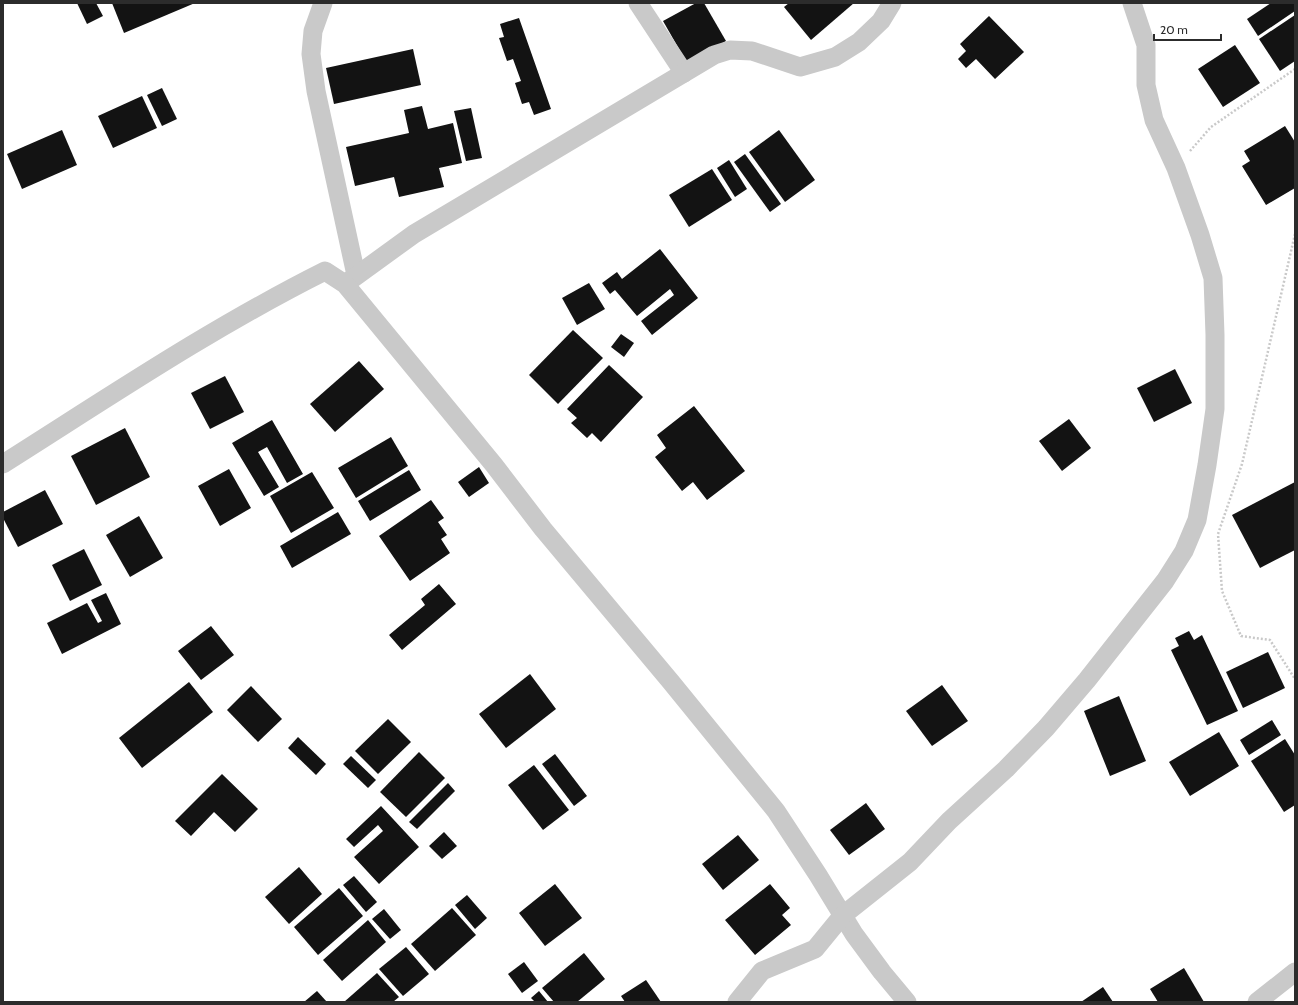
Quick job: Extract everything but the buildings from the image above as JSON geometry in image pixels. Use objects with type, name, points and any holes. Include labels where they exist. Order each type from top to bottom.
[{"type":"street","points":[[323,3],[313,31],[310,54],[350,279],[542,529],[671,682],[776,811],[854,934],[882,972],[907,1002]]},
{"type":"street","points":[[638,3],[684,73]]},
{"type":"street","points":[[350,279],[414,234],[714,55],[730,50],[752,52],[800,67],[835,57],[859,42],[881,21],[892,3]]},
{"type":"street","points":[[737,1002],[762,971],[816,949],[842,916],[910,862],[1046,728],[1088,680],[1165,581],[1184,551],[1197,520],[1215,409],[1213,278],[1200,235],[1176,168],[1154,120],[1146,86],[1146,46],[1132,3]]},
{"type":"street","points":[[3,464],[221,327],[279,294],[325,271],[350,279]]},
{"type":"street","points":[[1257,1002],[1295,972]]},
{"type":"path","points":[[1176,168],[1211,127],[1295,69]]},
{"type":"path","points":[[1295,234],[1242,464],[1218,534],[1222,591],[1241,636],[1270,640],[1295,680]]}]
